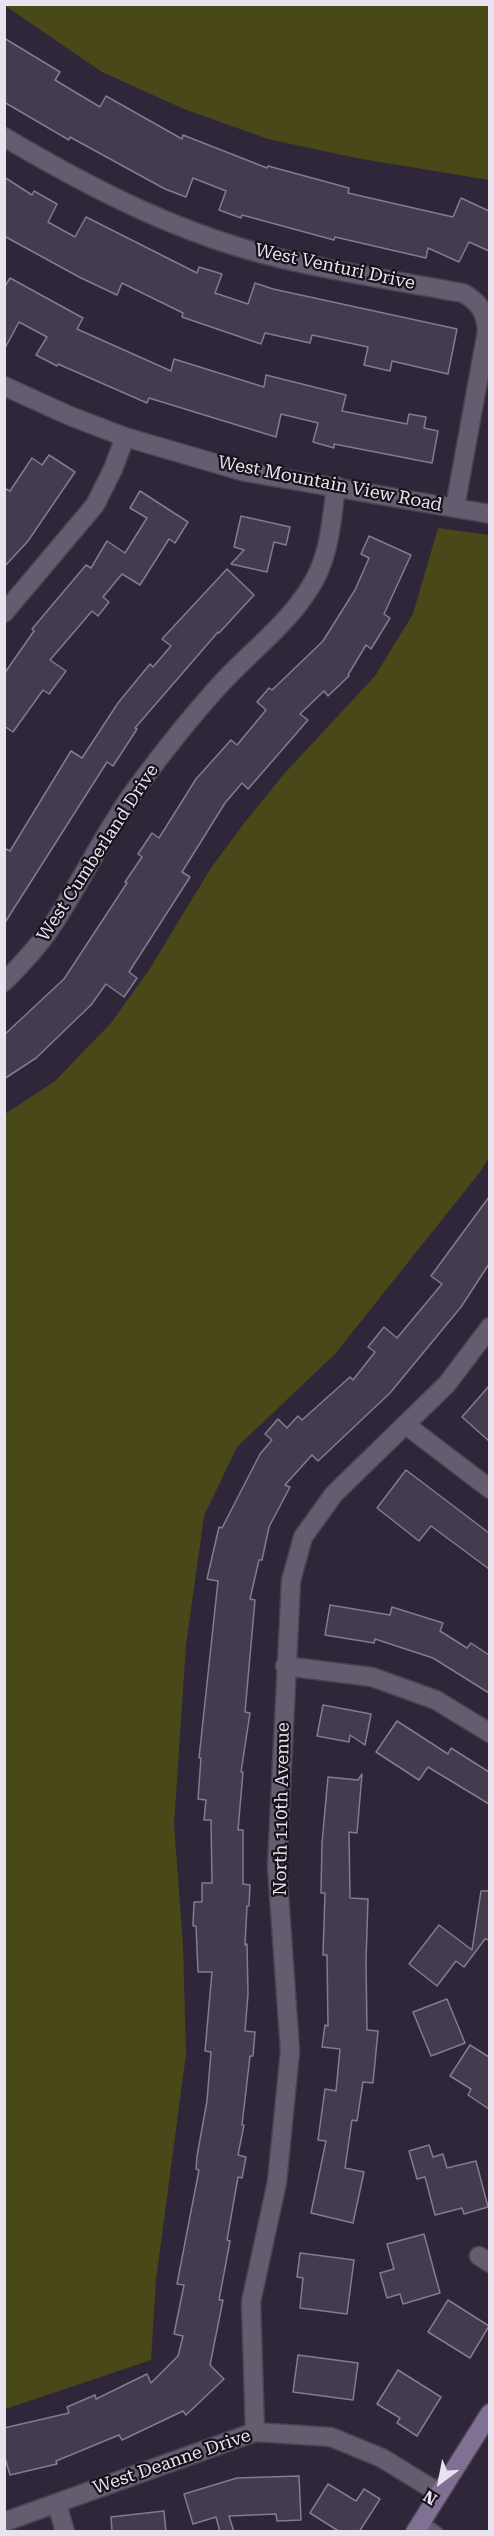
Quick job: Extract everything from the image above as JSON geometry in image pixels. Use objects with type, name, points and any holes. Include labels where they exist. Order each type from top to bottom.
[{"type":"street","name":"West Venturi Drive","points":[[4,137],[117,199],[169,223],[218,240],[283,259],[463,293],[475,300],[483,310],[487,331],[455,507]]},
{"type":"street","name":"West Mountain View Road","points":[[4,386],[124,437],[245,472],[489,514]]},
{"type":"street","points":[[4,613],[95,505],[113,469],[124,437]]},
{"type":"street","name":"West Cumberland Drive","points":[[4,982],[24,962],[51,928],[134,791],[217,688],[302,600],[324,557],[336,486]]},
{"type":"street","name":"North 110th Avenue","points":[[255,2432],[251,2302],[277,2182],[291,2051],[277,1866],[285,1666],[291,1581],[303,1538],[334,1494],[447,1384],[489,1328]]},
{"type":"street","points":[[406,1425],[489,1489]]},
{"type":"street","points":[[285,1666],[372,1677],[436,1700],[489,1733]]},
{"type":"street","points":[[419,2526],[489,2413]]},
{"type":"street","name":"West Deanne Drive","points":[[4,2522],[255,2432],[331,2437],[381,2458],[439,2493]]},
{"type":"street","points":[[57,2504],[64,2532]]},
{"type":"lane","points":[[419,2526],[438,2532]]},
{"type":"shaded area","points":[[4,5],[489,5],[489,180],[356,158],[268,139],[184,109],[102,72]]},
{"type":"shaded area","points":[[438,528],[489,535],[489,1157],[480,1172],[335,1354],[237,1447],[204,1516],[186,1645],[174,1824],[183,1945],[186,2054],[156,2280],[151,2360],[5,2409],[5,1114],[55,1081],[111,1023],[149,970],[211,868],[245,822],[284,774],[375,676],[413,614]]},
{"type":"building","points":[[4,38],[60,72],[55,80],[100,107],[106,96],[182,139],[183,135],[267,168],[268,166],[349,188],[348,193],[453,217],[461,198],[489,211],[489,251],[469,242],[459,262],[428,248],[426,258],[335,237],[334,240],[242,215],[241,218],[219,210],[226,191],[193,178],[186,197],[165,189],[70,137],[69,140],[4,102]]},
{"type":"building","points":[[4,177],[32,195],[34,191],[57,204],[48,222],[75,237],[86,217],[197,273],[199,267],[222,274],[215,293],[248,304],[255,283],[273,289],[457,329],[448,374],[392,361],[390,371],[364,365],[368,347],[312,335],[310,343],[265,333],[261,344],[182,317],[183,313],[122,283],[117,295],[4,236]]},
{"type":"building","points":[[10,278],[83,318],[77,329],[171,371],[174,359],[264,387],[266,375],[346,395],[342,411],[407,424],[409,414],[426,417],[424,428],[438,431],[432,463],[334,444],[334,448],[313,442],[318,423],[281,414],[276,437],[149,398],[147,403],[36,355],[47,337],[19,322],[4,350],[4,288]]},
{"type":"building","points":[[49,455],[75,472],[28,541],[4,567],[4,488],[10,491],[32,458],[42,465]]},
{"type":"building","points":[[140,491],[188,522],[175,543],[169,539],[140,585],[122,574],[103,597],[109,602],[98,616],[92,611],[50,660],[66,671],[49,694],[43,690],[13,732],[4,726],[4,674],[34,631],[32,629],[86,565],[91,568],[107,541],[125,553],[147,518],[130,508]]},
{"type":"building","points":[[241,516],[290,527],[286,545],[274,542],[267,572],[231,564],[244,550],[234,547]]},
{"type":"building","points":[[369,536],[411,555],[384,614],[390,618],[371,649],[366,645],[349,676],[328,696],[324,691],[300,714],[308,720],[248,789],[242,783],[225,803],[182,872],[190,877],[129,972],[137,978],[124,997],[106,984],[91,1005],[36,1058],[4,1079],[4,1035],[64,979],[127,883],[125,882],[142,857],[138,854],[152,833],[159,838],[196,779],[231,740],[237,745],[266,710],[257,702],[269,688],[272,690],[323,641],[355,590],[369,558],[361,554]]},
{"type":"building","points":[[227,569],[254,595],[218,632],[135,728],[137,729],[113,766],[107,762],[4,924],[4,848],[10,851],[71,751],[82,758],[118,703],[150,664],[153,667],[171,646],[162,639]]},
{"type":"building","points":[[489,1197],[489,1264],[461,1307],[390,1393],[318,1461],[312,1455],[285,1485],[290,1487],[269,1527],[250,1599],[255,1600],[245,1712],[250,1713],[241,1772],[243,1772],[238,1830],[243,1830],[243,1884],[250,1885],[245,1945],[247,1944],[248,1994],[245,2031],[255,2032],[253,2056],[250,2056],[242,2125],[244,2125],[238,2155],[246,2157],[242,2178],[238,2177],[227,2240],[230,2241],[219,2300],[223,2300],[210,2365],[224,2379],[186,2415],[183,2411],[122,2440],[119,2435],[56,2461],[57,2464],[10,2475],[4,2454],[4,2428],[69,2413],[67,2407],[95,2395],[96,2399],[147,2374],[151,2383],[178,2356],[183,2336],[174,2334],[184,2285],[177,2284],[199,2170],[196,2169],[197,2156],[207,2101],[211,2052],[205,2051],[212,1972],[198,1972],[196,1926],[193,1926],[194,1902],[202,1902],[202,1883],[212,1883],[211,1820],[204,1820],[206,1800],[198,1799],[201,1758],[199,1758],[218,1581],[207,1579],[219,1527],[222,1528],[260,1454],[272,1440],[265,1434],[278,1419],[287,1428],[298,1416],[302,1420],[350,1377],[353,1380],[375,1352],[368,1347],[384,1327],[397,1338],[442,1284],[431,1276]]},
{"type":"building","points":[[489,1386],[489,1441],[462,1417]]},
{"type":"building","points":[[406,1470],[489,1533],[489,1569],[431,1526],[419,1541],[377,1508]]},
{"type":"building","points":[[330,1605],[390,1615],[392,1607],[443,1623],[440,1631],[467,1648],[471,1643],[489,1655],[489,1693],[433,1658],[375,1639],[374,1643],[325,1635]]},
{"type":"building","points":[[323,1705],[371,1714],[365,1745],[350,1735],[349,1742],[317,1736]]},
{"type":"building","points":[[397,1721],[448,1754],[451,1748],[489,1772],[489,1804],[428,1767],[419,1780],[376,1752]]},
{"type":"building","points":[[362,1774],[357,1833],[349,1832],[350,1898],[368,1899],[367,2030],[378,2031],[373,2083],[363,2082],[357,2121],[352,2120],[345,2168],[364,2172],[353,2223],[311,2213],[326,2141],[318,2140],[325,2089],[336,2091],[340,2049],[322,2047],[325,2025],[328,2026],[327,1955],[323,1955],[325,1893],[321,1893],[322,1843],[328,1777],[358,1780]]},
{"type":"building","points":[[481,1891],[489,1891],[489,1940],[485,1939],[464,1967],[456,1961],[437,1986],[409,1964],[439,1925],[472,1950]]},
{"type":"building","points":[[447,1999],[465,2043],[431,2056],[413,2012]]},
{"type":"building","points":[[470,2045],[489,2057],[489,2109],[468,2095],[471,2089],[450,2076]]},
{"type":"building","points":[[429,2145],[433,2157],[443,2154],[447,2168],[476,2161],[488,2207],[464,2214],[462,2208],[435,2215],[425,2177],[417,2179],[409,2151]]},
{"type":"building","points":[[424,2234],[440,2293],[403,2304],[400,2294],[387,2298],[380,2273],[394,2269],[387,2244]]},
{"type":"building","points":[[300,2253],[354,2260],[347,2314],[300,2308],[303,2278],[297,2277]]},
{"type":"building","points":[[448,2300],[489,2326],[470,2358],[428,2332]]},
{"type":"building","points":[[298,2355],[358,2363],[353,2400],[293,2392]]},
{"type":"building","points":[[398,2370],[441,2397],[417,2436],[397,2423],[400,2418],[377,2404]]},
{"type":"building","points":[[299,2476],[301,2520],[277,2521],[276,2514],[229,2516],[234,2532],[220,2532],[216,2517],[193,2524],[184,2494],[237,2478]]},
{"type":"building","points":[[328,2484],[356,2501],[364,2489],[380,2499],[359,2532],[340,2532],[310,2513]]},
{"type":"building","points":[[164,2511],[166,2532],[112,2532],[111,2517]]}]
